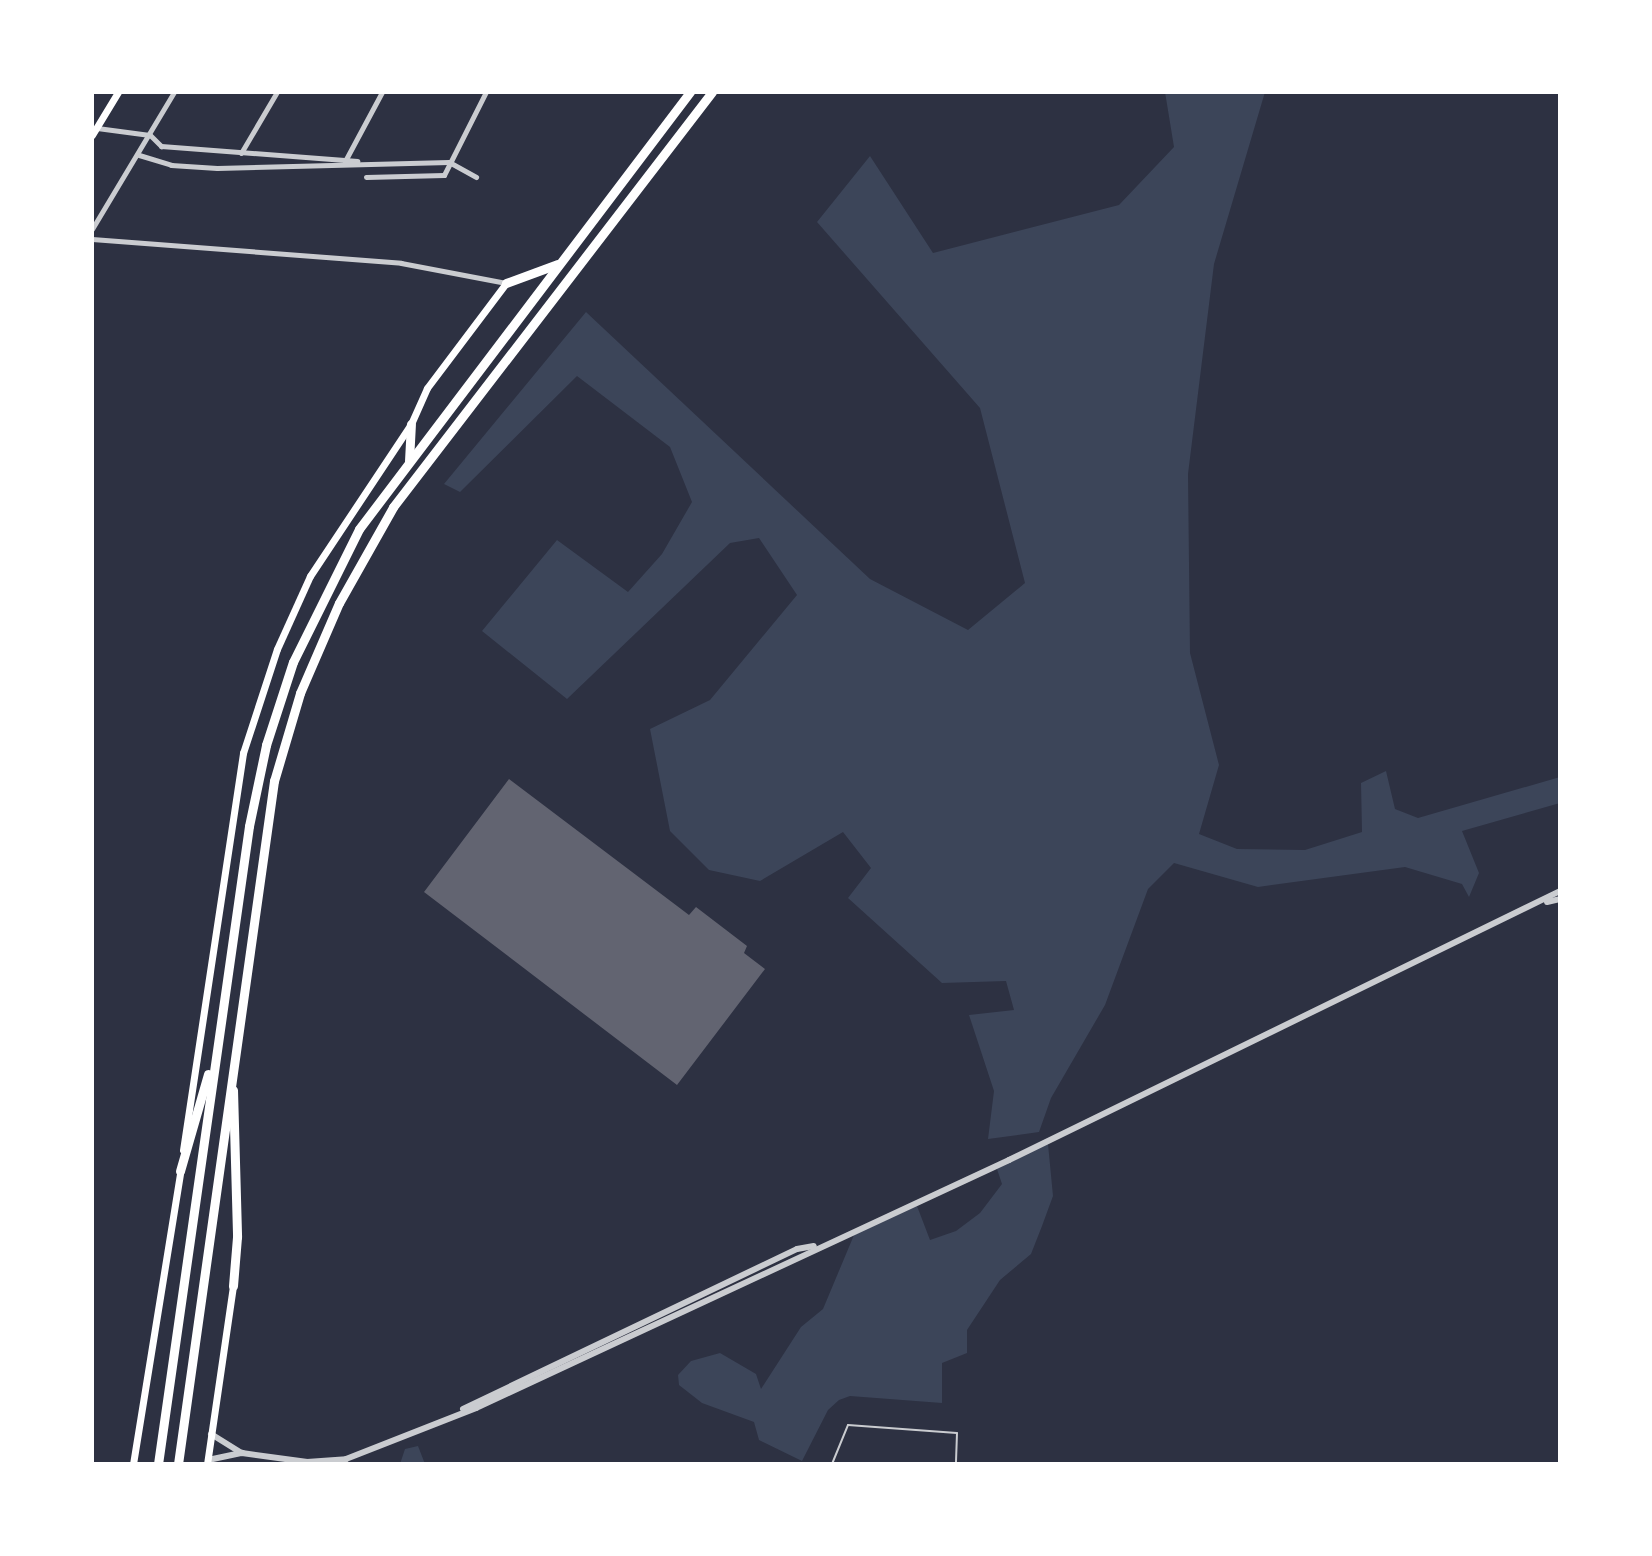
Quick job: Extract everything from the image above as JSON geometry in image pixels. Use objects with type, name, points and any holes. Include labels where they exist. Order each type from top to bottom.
[{"type":"highway","points":[[158,1464],[249,826],[266,745],[293,662],[359,529],[690,92]]},
{"type":"highway","points":[[178,1464],[232,1058],[274,781],[300,693],[329,623],[374,536],[417,473],[712,92]]},
{"type":"highway","points":[[506,283],[558,264]]},
{"type":"highway","points":[[409,462],[411,424]]},
{"type":"highway","points":[[180,1171],[216,1048]]},
{"type":"highway","points":[[232,1058],[237,1237],[233,1286]]},
{"type":"main road","points":[[95,132],[118,92]]},
{"type":"main road","points":[[133,1464],[243,753],[277,649],[310,576],[411,424],[427,388],[506,283]]},
{"type":"main road","points":[[207,1462],[233,1286]]},
{"type":"street","points":[[92,229],[174,92]]},
{"type":"street","points":[[241,153],[277,92]]},
{"type":"street","points":[[345,162],[382,92]]},
{"type":"street","points":[[366,177],[444,175],[486,92]]},
{"type":"street","points":[[95,132],[150,135],[161,146],[345,162],[449,162],[476,177]]},
{"type":"street","points":[[139,155],[171,165],[217,168],[345,162]]},
{"type":"street","points":[[92,239],[401,263],[506,283]]},
{"type":"street","points":[[207,1462],[242,1453],[307,1462],[346,1459],[461,1411],[797,1249],[818,1245],[1009,1160],[1543,903],[1560,891]]},
{"type":"street","points":[[1543,903],[1560,899]]},
{"type":"street","points":[[211,1434],[242,1453]]},
{"type":"lane","points":[[832,1464],[848,1425],[957,1433],[956,1464]]},
{"type":"shaded area","points":[[1165,92],[1265,92],[1214,264],[1188,474],[1190,653],[1219,765],[1199,834],[1237,849],[1305,850],[1362,832],[1361,783],[1386,771],[1395,809],[1418,818],[1560,777],[1560,803],[1462,831],[1479,873],[1469,897],[1462,884],[1405,867],[1258,887],[1174,863],[1148,889],[1105,1005],[1051,1098],[1039,1132],[988,1139],[994,1091],[969,1015],[1014,1010],[1006,981],[942,983],[848,898],[871,868],[843,832],[760,881],[709,870],[670,831],[650,729],[710,700],[797,595],[759,538],[730,543],[567,699],[482,631],[557,540],[628,592],[662,554],[692,502],[670,447],[577,376],[460,492],[444,484],[586,312],[870,579],[968,630],[1025,583],[980,408],[817,222],[870,156],[933,253],[1119,205],[1174,147]]},
{"type":"shaded area","points":[[1048,1144],[1053,1196],[1031,1254],[1000,1280],[967,1330],[967,1353],[942,1363],[942,1403],[850,1396],[839,1400],[828,1410],[802,1461],[759,1440],[754,1422],[702,1403],[679,1385],[678,1375],[691,1361],[720,1353],[756,1374],[761,1389],[801,1327],[823,1309],[854,1235],[917,1206],[930,1240],[956,1231],[980,1213],[1002,1184],[997,1169]]},
{"type":"shaded area","points":[[418,1446],[425,1464],[400,1464],[405,1449]]},
{"type":"building","points":[[509,779],[689,915],[696,907],[747,946],[744,953],[765,969],[677,1085],[424,892]]}]
